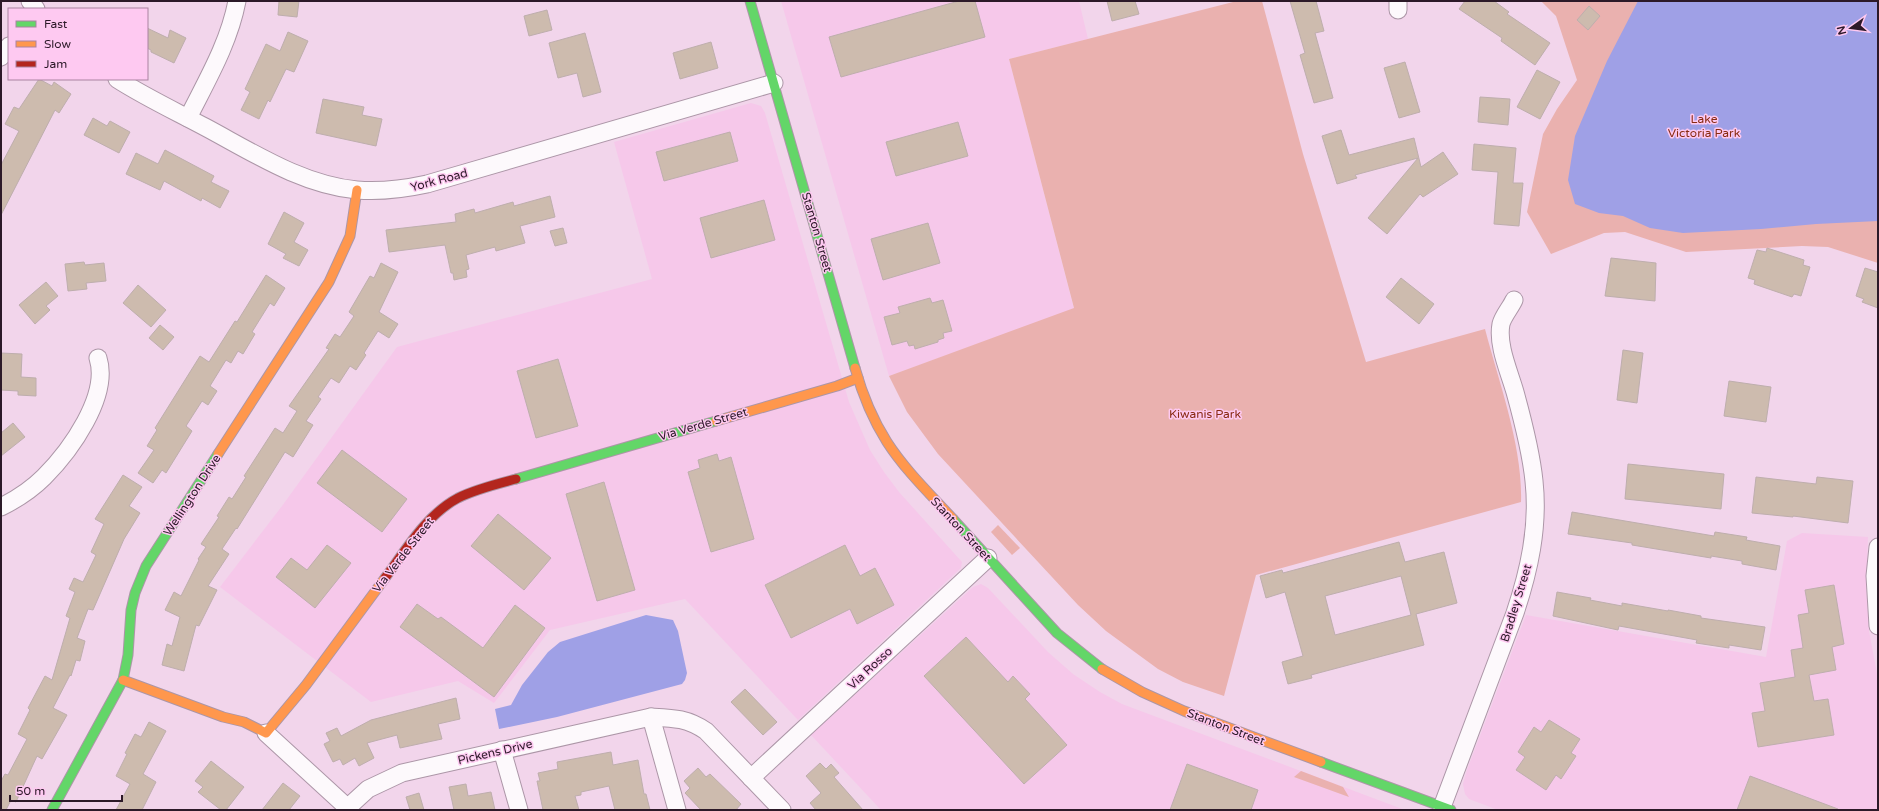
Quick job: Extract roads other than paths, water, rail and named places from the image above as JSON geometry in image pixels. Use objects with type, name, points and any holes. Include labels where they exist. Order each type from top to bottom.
[{"type":"street","points":[[188,118],[221,53],[234,18],[237,1]]},
{"type":"street","name":"Stanton Street","points":[[750,1],[858,378],[874,418],[887,442],[916,479],[1062,637],[1106,672],[1142,692],[1184,711],[1447,808]]},
{"type":"street","points":[[1,57],[8,47]]},
{"type":"street","name":"York Road","points":[[119,80],[271,162],[314,181],[357,190],[397,189],[427,184],[774,83]]},
{"type":"street","name":"Wellington Drive","points":[[52,810],[122,680],[128,655],[131,610],[135,593],[146,566],[329,282],[350,236],[357,190]]},
{"type":"street","name":"Bradley Street","points":[[1447,808],[1516,614],[1532,550],[1534,529],[1534,482],[1526,434],[1502,346],[1501,323],[1514,300]]},
{"type":"street","points":[[1,507],[28,490],[43,478],[62,458],[77,436],[97,393],[101,366],[98,358]]},
{"type":"street","name":"Via Verde Street","points":[[266,733],[306,684],[418,534],[436,513],[452,500],[484,488],[837,386],[858,378]]},
{"type":"street","points":[[1878,547],[1875,576],[1878,626]]},
{"type":"street","name":"Via Rosso","points":[[751,778],[988,558]]},
{"type":"street","points":[[122,680],[223,717],[244,722],[266,733],[348,809]]},
{"type":"street","points":[[651,717],[677,810]]},
{"type":"street","name":"Pickens Drive","points":[[348,809],[368,789],[402,773],[651,717],[681,718],[698,725],[706,731],[782,810]]},
{"type":"street","points":[[502,750],[519,810]]},
{"type":"water","name":"Lake Victoria Park","points":[[1638,1],[1878,1],[1878,221],[1683,233],[1650,228],[1623,216],[1599,213],[1575,204],[1568,180],[1575,136],[1607,61]]},
{"type":"water","points":[[646,615],[673,620],[678,631],[687,673],[682,684],[557,717],[499,729],[495,709],[511,705],[522,685],[548,652],[560,642]]},
{"type":"park label","name":"Kiwanis Park","points":[[1205,414]]}]
